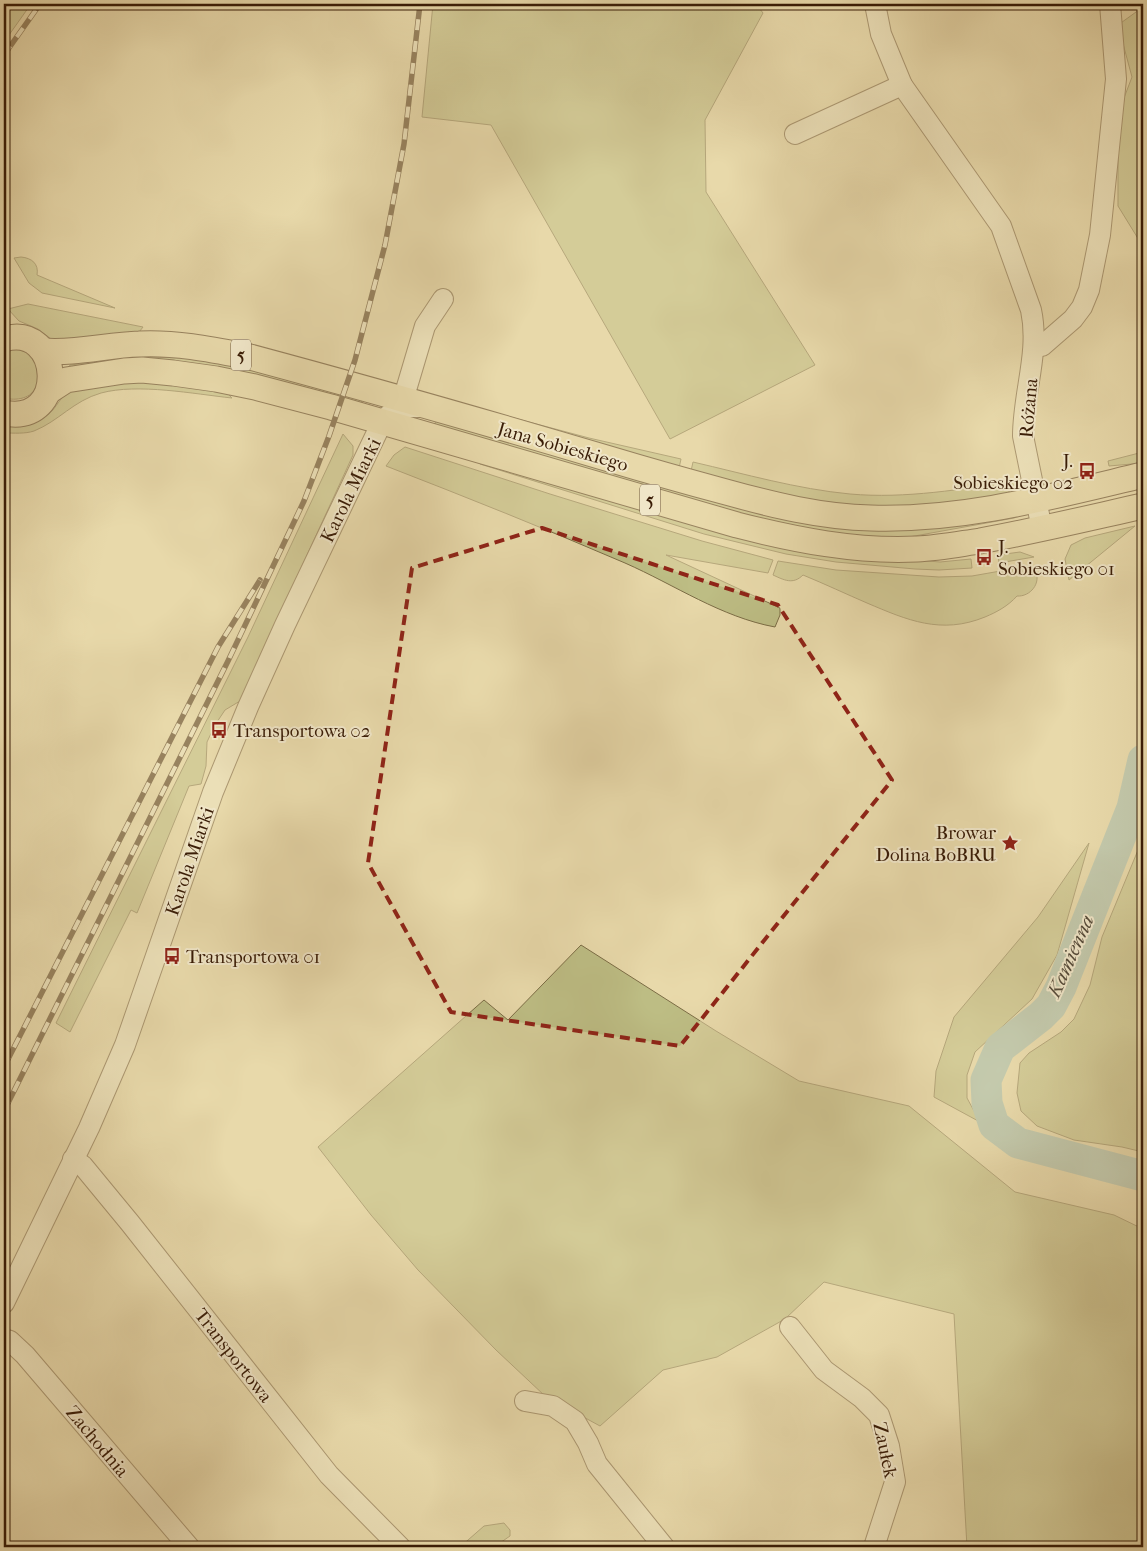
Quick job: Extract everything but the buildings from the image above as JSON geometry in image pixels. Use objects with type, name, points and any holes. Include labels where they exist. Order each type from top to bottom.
[{"type":"main road","points":[[4,316],[12,338]]},
{"type":"main road","name":"5","points":[[12,338],[28,340],[43,351]]},
{"type":"main road","name":"Jana Sobieskiego","points":[[43,351],[64,352],[130,344],[158,343],[208,349],[250,357],[739,496],[824,514],[871,518],[912,518],[978,510],[1143,475]]},
{"type":"main road","points":[[43,351],[50,364],[52,377],[49,391]]},
{"type":"main road","name":"Jana Sobieskiego","points":[[49,391],[66,380],[142,370],[173,373],[255,387],[382,422],[709,518],[815,542],[862,547],[939,548],[1042,529],[1143,506]]},
{"type":"main road","name":"5","points":[[4,413],[16,414],[26,412],[43,400],[49,391]]},
{"type":"street","name":"Różana","points":[[875,4],[881,34],[902,85],[1001,226],[1031,310],[1034,345],[1023,422],[1023,436],[1042,529]]},
{"type":"street","points":[[1034,345],[1042,346],[1073,319],[1082,308],[1089,290],[1100,235],[1116,79],[1110,4]]},
{"type":"street","points":[[795,134],[902,85]]},
{"type":"street","points":[[403,400],[425,326],[443,299]]},
{"type":"street","name":"Karola Miarki","points":[[339,381],[370,399],[379,412],[382,422]]},
{"type":"street","name":"Karola Miarki","points":[[4,1303],[89,1128],[125,1045],[213,792],[248,707],[382,422],[392,411],[400,408],[420,407],[435,409]]},
{"type":"street","name":"Transportowa","points":[[73,1159],[82,1166],[130,1223],[329,1475],[400,1547]]},
{"type":"street","name":"Zaułek","points":[[790,1327],[824,1370],[862,1398],[880,1415],[889,1446],[895,1482],[874,1547]]},
{"type":"street","name":"Zachodnia","points":[[4,1338],[24,1354],[189,1547]]},
{"type":"street","points":[[525,1401],[553,1406],[576,1421],[597,1464],[664,1547]]},
{"type":"highlighted area","points":[[542,528],[778,605],[892,780],[680,1046],[451,1012],[368,863],[412,568]]},
{"type":"green space","points":[[4,4],[31,4],[4,42]]},
{"type":"green space","points":[[433,4],[756,4],[763,13],[705,120],[706,192],[815,365],[670,439],[491,125],[422,117]]},
{"type":"green space","points":[[1143,7],[1143,253],[1142,245],[1118,206],[1118,152],[1124,98],[1132,77],[1118,25]]},
{"type":"green space","points":[[21,257],[34,262],[37,268],[37,275],[115,308],[42,293],[29,283],[14,258]]},
{"type":"green space","points":[[28,304],[143,327],[136,336],[55,342],[38,329],[19,321],[8,309]]},
{"type":"green space","points":[[17,349],[29,353],[39,368],[37,385],[35,390],[23,398],[4,398],[4,351]]},
{"type":"green space","points":[[141,357],[219,361],[359,399],[367,407],[68,369],[70,365]]},
{"type":"green space","points":[[137,381],[226,392],[232,398],[166,390],[116,390],[101,393],[82,401],[34,431],[4,433],[4,425],[23,426],[36,422],[47,415],[70,389]]},
{"type":"green space","points":[[499,414],[589,438],[681,459],[679,468]]},
{"type":"green space","points":[[436,419],[730,503],[1022,515],[898,539],[791,529],[434,429]]},
{"type":"green space","points":[[343,434],[353,446],[353,455],[240,701],[225,710],[207,742],[206,766],[201,784],[189,786],[137,913],[131,910],[70,1032],[56,1023],[248,637]]},
{"type":"green space","points":[[405,447],[702,541],[773,560],[768,573],[666,555],[780,608],[780,615],[775,627],[736,616],[698,600],[625,563],[506,513],[386,466],[394,455]]},
{"type":"green space","points":[[1143,452],[1143,463],[1109,466],[1108,461]]},
{"type":"green space","points":[[481,460],[916,560],[940,562],[971,559],[972,568],[915,569],[836,562],[786,554],[704,534],[480,464]]},
{"type":"green space","points":[[693,462],[791,485],[850,494],[913,494],[1017,481],[1005,495],[984,500],[870,509],[799,501],[691,471]]},
{"type":"green space","points":[[1135,526],[1069,580],[1065,559],[1071,545],[1085,538]]},
{"type":"green space","points":[[1020,552],[1034,557],[999,563],[998,555]]},
{"type":"green space","points":[[778,561],[836,570],[939,577],[972,576],[1029,566],[1035,570],[1037,580],[1030,592],[1017,596],[998,611],[969,622],[939,625],[910,620],[896,615],[803,575],[792,581],[781,579],[773,575]]},
{"type":"green space","points":[[1143,838],[1143,1152],[1074,1140],[1037,1126],[1021,1111],[1017,1093],[1020,1063],[1029,1053],[1061,1032],[1074,1019],[1090,985],[1102,937]]},
{"type":"green space","points":[[1089,843],[1057,955],[1032,999],[975,1052],[967,1075],[967,1098],[980,1122],[934,1097],[936,1071],[954,1017],[1038,917]]},
{"type":"green space","points":[[581,945],[716,1031],[799,1081],[909,1106],[1015,1192],[1114,1215],[1143,1229],[1143,1547],[967,1547],[954,1314],[824,1282],[785,1319],[717,1357],[663,1370],[600,1426],[545,1396],[496,1350],[418,1270],[371,1215],[318,1147],[484,1000],[508,1020]]},
{"type":"green space","points":[[504,1523],[510,1530],[510,1536],[494,1547],[460,1547],[484,1526]]},
{"type":"waterway","name":"Kamienna","points":[[1143,760],[1132,808],[1061,987],[1051,1006],[1000,1048],[986,1080],[987,1103],[994,1125],[1018,1143],[1143,1176]]},
{"type":"railway","points":[[4,55],[40,4]]},
{"type":"railway","points":[[4,1111],[228,661],[304,501],[329,436],[355,360],[385,245],[404,144],[420,4]]},
{"type":"railway","points":[[4,1067],[218,647],[260,580]]},
{"type":"place","name":"J. Sobieskiego 02","points":[[1087,471]]},
{"type":"place","name":"J. Sobieskiego 01","points":[[984,557]]},
{"type":"place","name":"Transportowa 02","points":[[219,730]]},
{"type":"place","name":"Browar Dolina BoBRU","points":[[1010,843]]},
{"type":"place","name":"Transportowa 01","points":[[172,956]]}]
